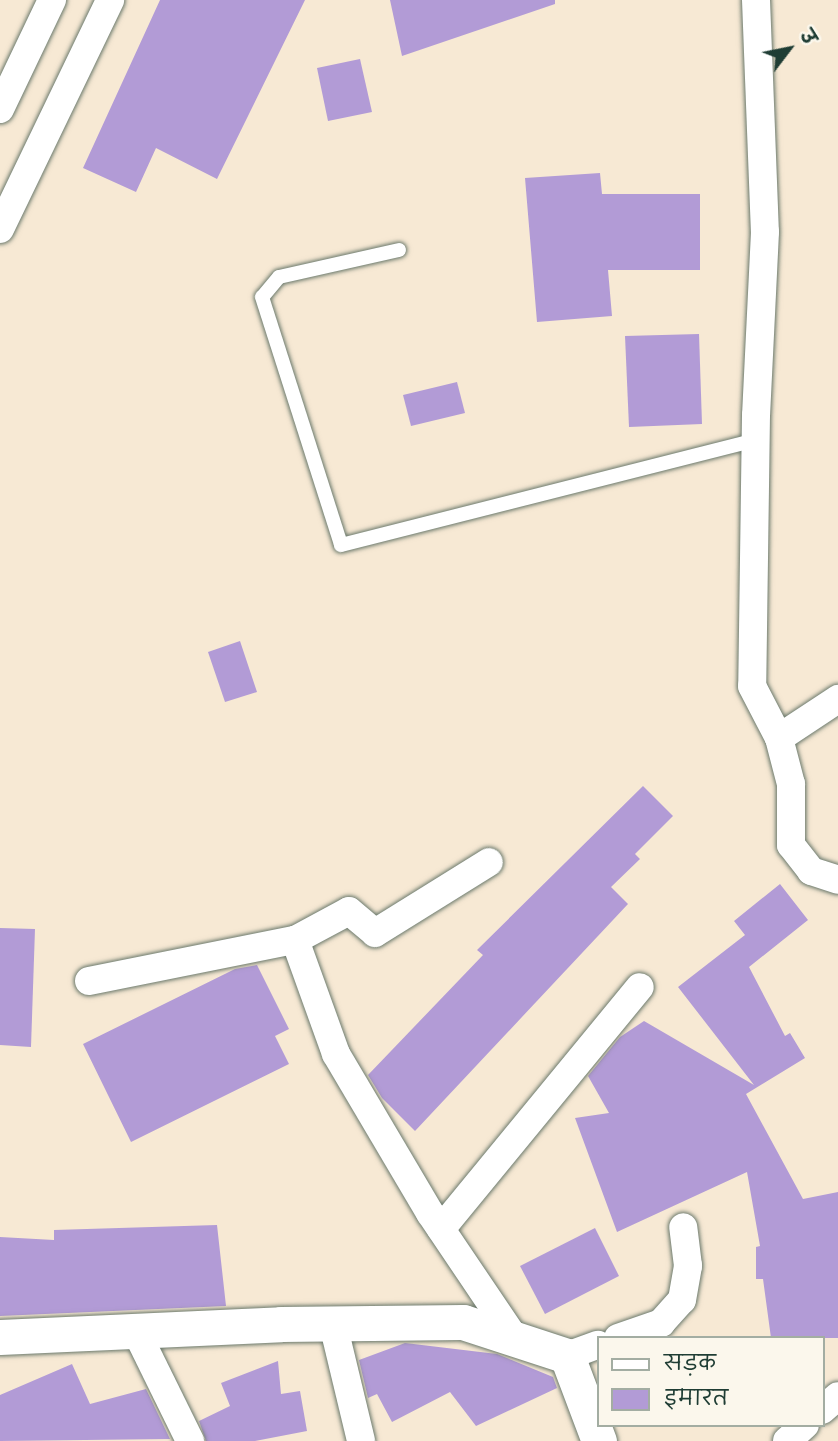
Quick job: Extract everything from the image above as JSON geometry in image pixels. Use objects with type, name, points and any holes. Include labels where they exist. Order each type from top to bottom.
[{"type":"street","points":[[0,109],[52,0]]},
{"type":"street","points":[[0,229],[110,0]]},
{"type":"street","points":[[756,0],[765,232],[755,440],[752,686],[779,737],[791,784],[791,845],[811,871],[838,880]]},
{"type":"street","points":[[779,737],[838,699]]},
{"type":"street","points":[[89,981],[295,940],[349,911],[375,933],[489,862]]},
{"type":"street","points":[[295,940],[336,1054],[441,1229],[513,1336]]},
{"type":"street","points":[[441,1229],[640,987]]},
{"type":"street","points":[[624,1336],[661,1323],[682,1300],[688,1266],[683,1227]]},
{"type":"street","points":[[0,1337],[135,1329],[463,1322],[513,1336],[582,1350],[596,1425]]},
{"type":"street","points":[[333,1324],[360,1441]]},
{"type":"street","points":[[135,1329],[190,1441]]},
{"type":"street","points":[[824,1408],[838,1395]]},
{"type":"street","points":[[787,1441],[803,1427]]},
{"type":"lane","points":[[399,250],[279,277],[262,297],[341,545],[755,440]]},
{"type":"building","points":[[160,0],[305,0],[217,179],[156,148],[136,192],[83,168]]},
{"type":"building","points":[[390,0],[555,0],[555,4],[402,56]]},
{"type":"building","points":[[360,59],[372,112],[328,121],[317,68]]},
{"type":"building","points":[[600,173],[602,194],[700,194],[700,270],[608,270],[612,316],[537,322],[525,178]]},
{"type":"building","points":[[699,334],[702,424],[629,427],[625,336]]},
{"type":"building","points":[[457,382],[465,413],[411,426],[403,395]]},
{"type":"building","points":[[240,641],[257,692],[225,702],[208,652]]},
{"type":"building","points":[[643,786],[673,816],[635,854],[640,859],[611,887],[628,904],[415,1131],[382,1098],[368,1075],[483,955],[477,950]]},
{"type":"building","points":[[780,884],[808,920],[749,967],[785,1036],[790,1033],[805,1058],[746,1094],[803,1199],[838,1192],[838,1338],[771,1336],[763,1279],[756,1279],[756,1247],[760,1246],[747,1172],[617,1232],[575,1118],[609,1113],[588,1076],[620,1037],[644,1021],[754,1085],[678,987],[745,935],[734,921]]},
{"type":"building","points":[[0,928],[35,929],[31,1047],[0,1045]]},
{"type":"building","points":[[257,965],[289,1029],[275,1036],[289,1064],[131,1142],[83,1044],[235,969]]},
{"type":"building","points":[[217,1225],[226,1306],[0,1316],[0,1237],[54,1240],[54,1230]]},
{"type":"building","points":[[595,1228],[619,1276],[545,1314],[520,1266]]},
{"type":"building","points":[[405,1343],[497,1354],[553,1377],[557,1388],[476,1426],[450,1392],[392,1422],[377,1394],[368,1398],[359,1360]]},
{"type":"building","points":[[278,1361],[281,1394],[300,1391],[307,1431],[255,1441],[206,1441],[199,1421],[230,1406],[221,1383]]},
{"type":"building","points":[[72,1364],[90,1404],[146,1389],[170,1439],[0,1441],[0,1395]]}]
